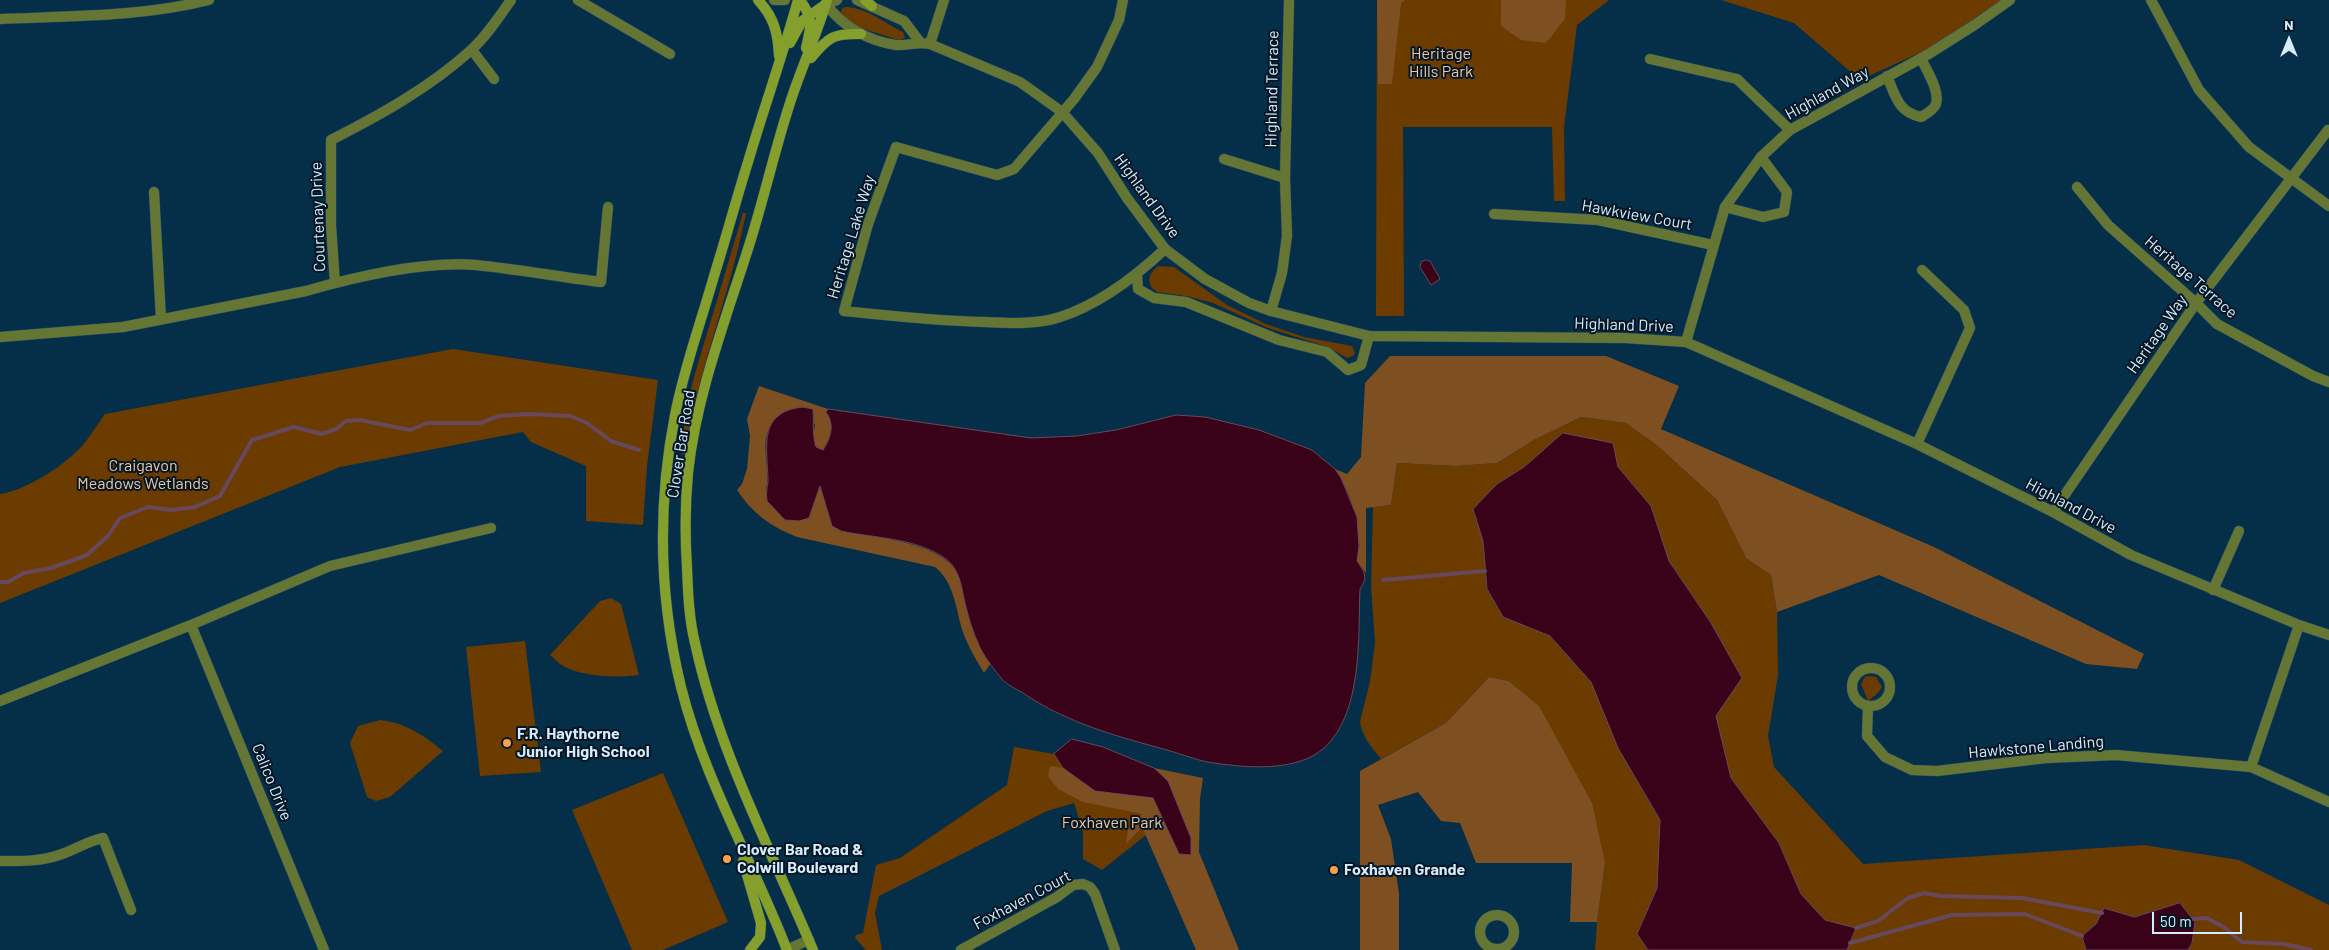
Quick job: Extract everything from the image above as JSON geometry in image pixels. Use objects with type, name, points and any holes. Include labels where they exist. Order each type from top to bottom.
[{"type":"main road","points":[[758,0],[772,18],[778,36],[779,67]]},
{"type":"main road","points":[[799,0],[810,15],[812,23],[801,71]]},
{"type":"main road","name":"Clover Bar Road","points":[[787,950],[766,898],[733,829],[694,728],[673,653],[664,589],[662,515],[670,444],[684,377],[748,160],[799,0]]},
{"type":"main road","points":[[779,67],[802,21],[826,1]]},
{"type":"main road","name":"Clover Bar Road","points":[[811,945],[711,705],[694,641],[687,577],[685,533],[688,473],[698,412],[801,71],[819,31],[826,1]]},
{"type":"main road","points":[[801,71],[821,46],[834,36],[861,34]]},
{"type":"main road","points":[[733,829],[761,923],[760,937],[750,950]]},
{"type":"street","points":[[0,19],[135,13],[179,8],[208,0]]},
{"type":"street","name":"Courtenay Drive","points":[[0,337],[123,327],[335,283],[330,226],[331,140],[381,114],[431,81],[472,50],[511,0]]},
{"type":"street","points":[[578,0],[670,54]]},
{"type":"street","points":[[774,0],[785,0]]},
{"type":"street","points":[[826,1],[837,0]]},
{"type":"street","name":"Highland Drive","points":[[857,0],[868,3],[904,21],[925,43],[1020,82],[1062,112],[1098,153],[1127,198],[1165,249],[1205,279],[1249,303],[1271,311],[1370,336],[1625,338],[1686,342],[1916,444],[2053,512],[2131,555],[2299,625],[2329,635]]},
{"type":"street","points":[[925,43],[944,0]]},
{"type":"street","points":[[1062,112],[1097,67],[1119,20],[1123,0]]},
{"type":"street","name":"Highland Terrace","points":[[1271,311],[1282,273],[1287,236],[1285,178],[1290,0]]},
{"type":"street","name":"Highland Way","points":[[1686,342],[1725,207],[1761,157],[1790,130],[1921,58],[1976,24],[2010,0]]},
{"type":"street","points":[[2151,0],[2199,90],[2249,147],[2329,206]]},
{"type":"street","name":"Highland Drive","points":[[826,1],[844,24],[861,34],[896,45],[925,43]]},
{"type":"street","points":[[472,50],[494,79]]},
{"type":"street","name":"Highland Way","points":[[1887,76],[1902,108],[1910,114],[1921,117],[1931,111],[1936,104],[1935,92],[1921,58]]},
{"type":"street","points":[[1650,59],[1737,79],[1790,130]]},
{"type":"street","name":"Heritage Lake Way","points":[[1062,112],[1014,169],[997,175],[896,148],[868,224],[844,311],[936,321],[1014,323],[1060,318],[1097,300],[1137,275],[1165,249]]},
{"type":"street","name":"Heritage Way","points":[[2053,512],[2196,303],[2328,130]]},
{"type":"street","points":[[1725,207],[1763,216],[1784,212],[1787,192],[1761,157]]},
{"type":"street","name":"Highland Terrace","points":[[1224,159],[1285,178]]},
{"type":"street","name":"Heritage Terrace","points":[[2077,187],[2108,225],[2217,324],[2313,376],[2329,382]]},
{"type":"street","points":[[154,192],[161,319]]},
{"type":"street","points":[[335,283],[422,267],[474,265],[601,282],[608,207]]},
{"type":"street","name":"Hawkview Court","points":[[1494,214],[1598,220],[1713,245]]},
{"type":"street","points":[[1916,444],[1970,328],[1964,310],[1922,270]]},
{"type":"street","points":[[1137,275],[1138,289],[1154,298],[1186,302],[1279,340],[1326,352],[1348,370],[1361,365],[1370,336]]},
{"type":"street","points":[[0,701],[191,625],[330,566],[491,528]]},
{"type":"street","points":[[2214,590],[2239,531]]},
{"type":"street","name":"Calico Drive","points":[[191,625],[324,950]]},
{"type":"street","points":[[2251,767],[2299,625]]},
{"type":"street","name":"Hawkstone Landing","points":[[1868,706],[1867,736],[1885,757],[1912,770],[1937,771],[2046,758],[2116,755],[2251,767],[2329,802]]},
{"type":"street","points":[[0,861],[32,862],[60,855],[86,842],[103,838],[131,910]]},
{"type":"street","name":"Foxhaven Court","points":[[961,950],[1057,897],[1073,885],[1084,884],[1090,887],[1095,894],[1115,950]]},
{"type":"street","points":[[787,950],[811,945]]},
{"type":"green space","name":"Heritage Hills Park","points":[[1377,0],[1609,0],[1577,25],[1564,127],[1565,201],[1554,201],[1552,127],[1403,127],[1404,316],[1376,316]]},
{"type":"green space","points":[[1721,0],[2005,0],[1928,49],[1860,80],[1794,23]]},
{"type":"green space","points":[[842,8],[862,10],[876,16],[903,32],[905,38],[899,40],[857,27],[840,14]]},
{"type":"green space","points":[[743,213],[746,213],[731,277],[697,394],[685,454],[682,454],[684,423],[690,391]]},
{"type":"green space","points":[[1158,266],[1174,267],[1227,305],[1266,324],[1304,337],[1352,346],[1355,353],[1347,358],[1328,347],[1268,328],[1213,303],[1186,296],[1157,292],[1152,288],[1149,278]]},
{"type":"green space","name":"Craigavon Meadows Wetlands","points":[[453,349],[658,380],[647,466],[643,525],[586,521],[586,466],[531,442],[523,432],[340,467],[0,603],[0,494],[30,484],[70,458],[81,447],[105,414]]},
{"type":"green space","points":[[1581,417],[1626,423],[1659,447],[1717,500],[1746,558],[1771,575],[1777,612],[1778,675],[1768,736],[1774,767],[1863,864],[2144,845],[2239,860],[2329,905],[2329,950],[2188,950],[2192,943],[2195,922],[2180,903],[2134,917],[2104,908],[2096,924],[2082,936],[2086,950],[1847,950],[1856,928],[1825,920],[1801,894],[1779,843],[1731,778],[1716,716],[1711,623],[1669,561],[1651,507],[1618,467],[1563,433],[1524,467],[1497,484],[1473,509],[1483,541],[1487,589],[1503,617],[1550,636],[1591,682],[1618,748],[1660,820],[1657,888],[1637,934],[1648,950],[1595,950],[1605,863],[1539,706],[1509,681],[1489,677],[1446,723],[1381,759],[1365,737],[1360,722],[1370,681],[1375,643],[1371,586],[1373,507],[1391,505],[1397,463],[1456,466],[1497,463],[1534,440]]},
{"type":"green space","points":[[611,598],[621,604],[639,675],[611,676],[582,673],[563,666],[550,655],[600,601]]},
{"type":"green space","points":[[525,641],[541,772],[480,776],[466,647]]},
{"type":"green space","points":[[1865,677],[1876,677],[1882,687],[1868,701],[1861,684]]},
{"type":"green space","points":[[380,720],[406,727],[443,751],[390,797],[376,801],[367,797],[350,743],[358,726]]},
{"type":"green space","name":"Foxhaven Park","points":[[1014,747],[1054,754],[1063,768],[1153,798],[1151,831],[1102,870],[1083,859],[1083,832],[1074,803],[1047,811],[879,896],[875,913],[882,950],[866,950],[855,938],[856,935],[863,933],[876,865],[900,858],[1007,785]]},
{"type":"green space","points":[[663,773],[728,922],[663,950],[632,950],[572,810]]},
{"type":"shaded area","points":[[1377,0],[1405,0],[1401,3],[1392,84],[1378,84]]},
{"type":"shaded area","points":[[1501,0],[1566,0],[1565,19],[1546,43],[1521,40],[1501,26]]},
{"type":"shaded area","points":[[1430,261],[1440,279],[1431,285],[1420,267],[1421,262]]},
{"type":"shaded area","points":[[1390,356],[1606,356],[1679,386],[1661,429],[1934,547],[2144,654],[2137,669],[2086,664],[1879,575],[1777,612],[1771,575],[1746,558],[1717,500],[1659,447],[1626,423],[1581,417],[1534,440],[1497,463],[1456,466],[1397,463],[1391,505],[1366,508],[1366,573],[1357,561],[1358,537],[1355,513],[1347,490],[1335,469],[1347,474],[1361,457],[1365,383]]},
{"type":"shaded area","points":[[759,386],[828,409],[826,412],[831,426],[830,436],[823,450],[816,447],[813,439],[815,424],[783,412],[774,420],[766,439],[766,491],[809,518],[820,485],[832,526],[841,531],[889,539],[924,548],[939,555],[951,564],[959,576],[973,629],[991,663],[984,673],[964,635],[954,598],[947,581],[935,567],[797,537],[771,524],[749,506],[737,490],[742,484],[747,469],[750,436],[747,419]]},
{"type":"shaded area","points":[[803,407],[813,409],[816,447],[823,450],[831,431],[829,417],[826,412],[828,409],[1031,438],[1077,436],[1116,430],[1176,415],[1205,417],[1259,430],[1312,450],[1335,469],[1341,478],[1357,517],[1359,546],[1357,561],[1365,575],[1360,589],[1356,673],[1346,715],[1337,733],[1324,748],[1313,756],[1286,765],[1257,767],[1214,763],[1074,721],[1011,686],[1001,678],[982,652],[971,625],[957,573],[943,557],[907,542],[841,531],[832,526],[820,486],[809,518],[799,521],[785,520],[767,501],[767,445],[771,424],[778,416],[788,410]]},
{"type":"shaded area","points":[[1563,433],[1613,443],[1618,467],[1651,506],[1669,561],[1711,623],[1742,678],[1716,716],[1731,778],[1779,843],[1801,894],[1825,920],[1856,928],[1847,950],[1648,950],[1637,934],[1657,888],[1660,820],[1618,748],[1591,682],[1550,636],[1503,617],[1487,589],[1483,541],[1473,509],[1497,484],[1524,467]]},
{"type":"shaded area","points":[[1489,677],[1509,681],[1539,706],[1592,803],[1605,863],[1597,922],[1570,922],[1572,863],[1476,863],[1460,823],[1441,821],[1418,792],[1378,805],[1391,839],[1399,894],[1399,950],[1360,950],[1360,771],[1446,723]]},
{"type":"shaded area","points":[[1072,739],[1103,747],[1154,768],[1168,781],[1191,838],[1191,855],[1179,854],[1153,798],[1095,791],[1063,768],[1054,754]]},
{"type":"shaded area","points":[[1050,766],[1063,768],[1095,791],[1153,798],[1179,853],[1191,855],[1168,781],[1154,768],[1203,778],[1200,799],[1199,852],[1239,950],[1196,950],[1142,827],[1126,844],[1128,830],[1142,814],[1083,802],[1058,789],[1048,776]]},
{"type":"shaded area","points":[[2180,903],[2195,922],[2192,943],[2188,950],[2086,950],[2082,936],[2096,924],[2104,908],[2134,917]]},
{"type":"waterway","points":[[0,582],[8,582],[24,573],[51,568],[87,555],[108,536],[120,518],[148,507],[171,510],[195,507],[220,496],[252,440],[294,427],[322,434],[336,429],[346,421],[360,420],[410,430],[427,423],[480,423],[499,416],[527,414],[570,416],[587,423],[611,441],[639,450]]},
{"type":"waterway","points":[[1383,580],[1485,571]]},
{"type":"waterway","points":[[1856,928],[1878,921],[1908,898],[1924,893],[1941,896],[2022,898],[2102,913]]},
{"type":"waterway","points":[[1850,943],[1952,915],[2025,914],[2082,936]]},
{"type":"waterway","points":[[2192,919],[2207,918],[2225,928],[2242,942],[2284,944],[2311,950]]},
{"type":"place","name":"F.R. Haythorne Junior High School","points":[[507,743]]},
{"type":"place","name":"Clover Bar Road & Colwill Boulevard","points":[[727,859]]},
{"type":"place","name":"Foxhaven Grande","points":[[1334,870]]}]
